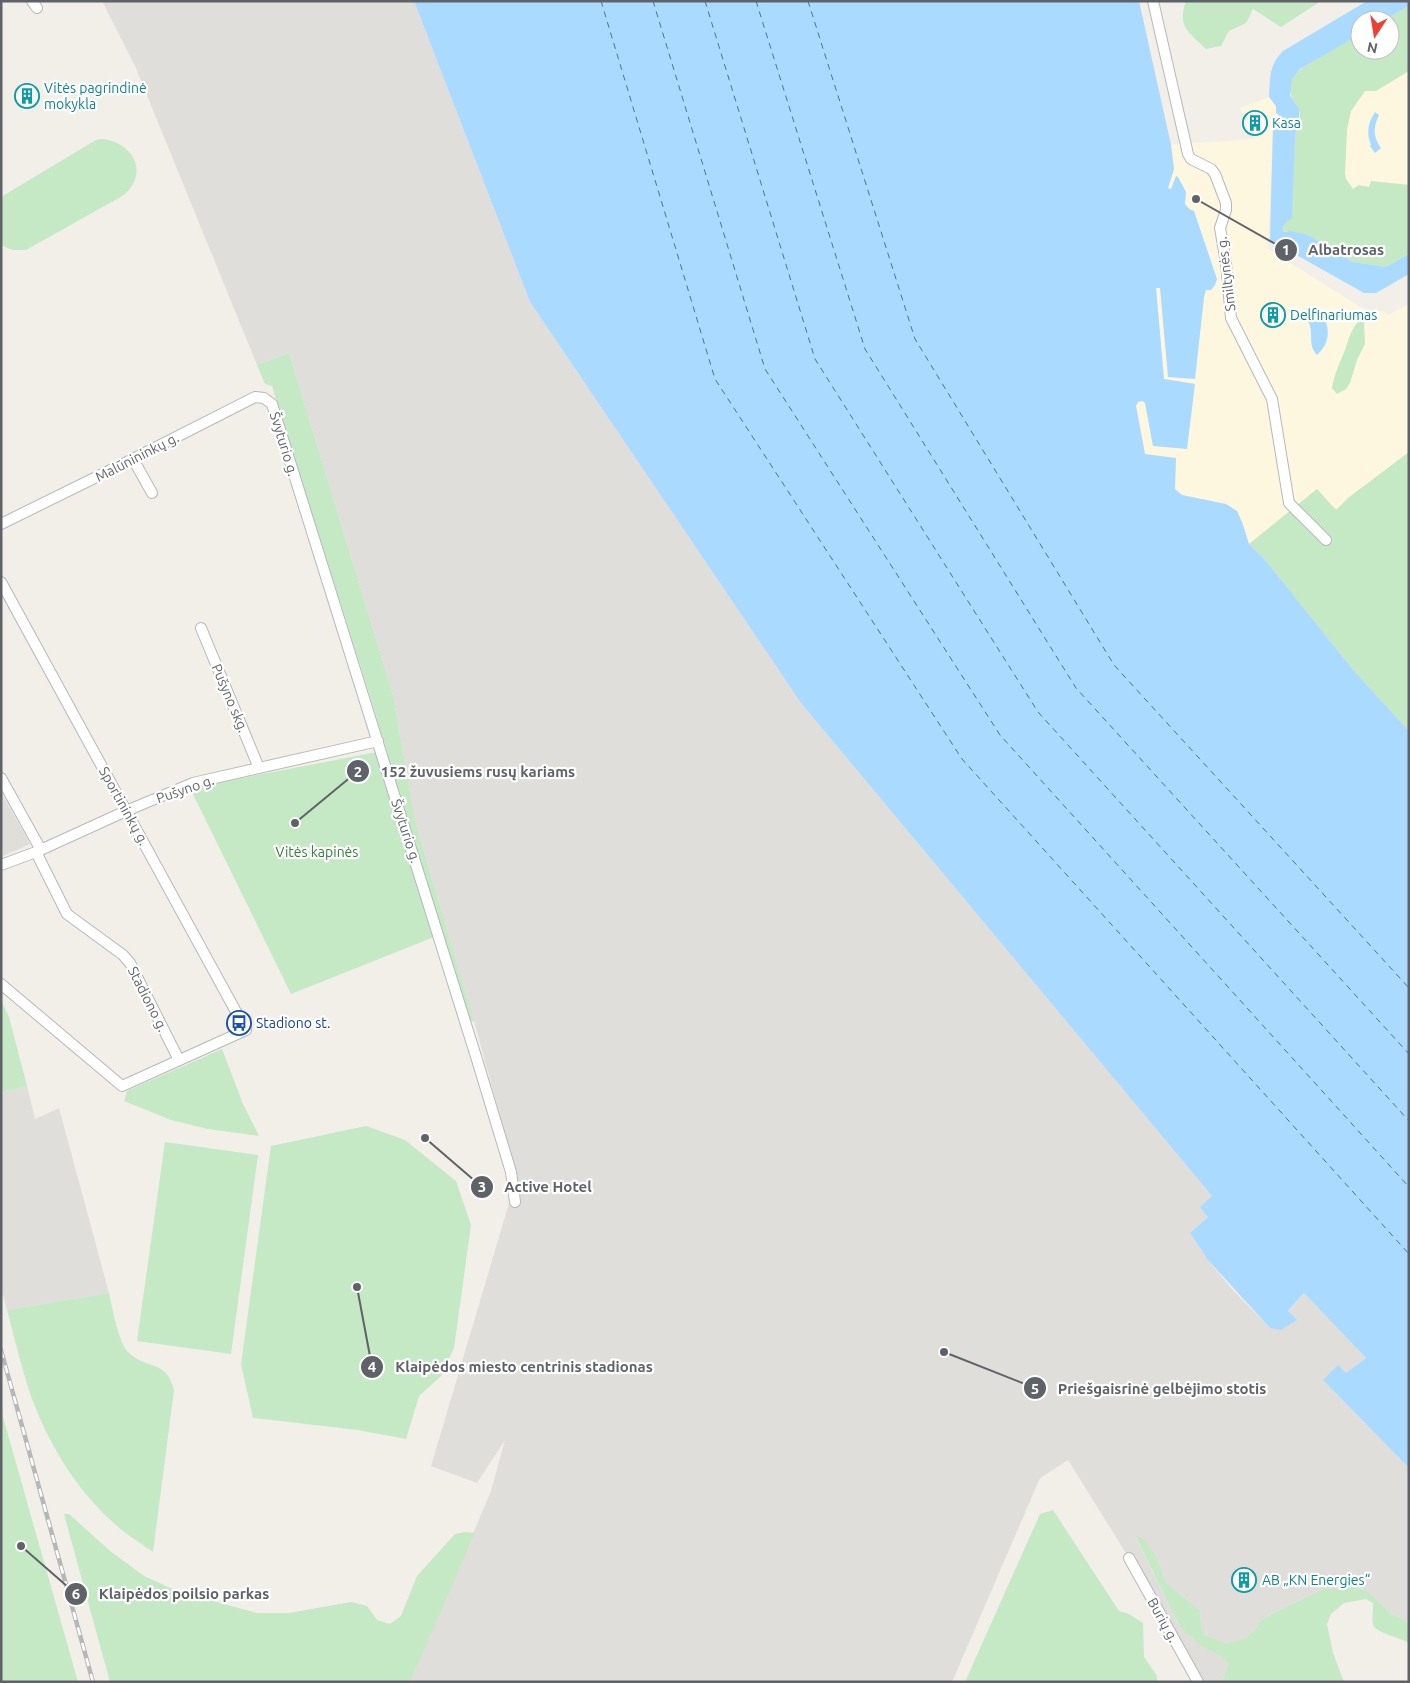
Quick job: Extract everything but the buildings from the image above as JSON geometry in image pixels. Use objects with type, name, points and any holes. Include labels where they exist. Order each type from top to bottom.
[{"type":"street","name":"Smiltynės g.","points":[[1153,1],[1188,154],[1192,159],[1208,167],[1215,174],[1226,203],[1226,210],[1220,228],[1226,263],[1231,318],[1272,398],[1289,503],[1326,540]]},
{"type":"street","name":"Malūnininkų g.","points":[[1,524],[255,397],[264,398],[272,404]]},
{"type":"street","name":"Švyturio g.","points":[[272,404],[478,1063],[511,1172],[515,1202]]},
{"type":"street","points":[[133,459],[152,493]]},
{"type":"street","name":"Sportininkų g.","points":[[1,582],[246,1030],[179,1060]]},
{"type":"street","name":"Pušyno skg.","points":[[201,628],[259,768]]},
{"type":"street","name":"Pušyno g.","points":[[1,865],[38,851],[126,810],[193,783],[378,741]]},
{"type":"street","name":"Stadiono g.","points":[[1,778],[67,914],[130,963],[179,1060]]},
{"type":"street","points":[[1,984],[122,1086],[179,1060]]},
{"type":"street","name":"Burių g.","points":[[1129,1558],[1198,1682]]},
{"type":"shaded area","points":[[102,1],[414,1],[530,302],[801,703],[1212,1196],[1208,1217],[1190,1233],[1208,1260],[1231,1288],[1270,1328],[1296,1320],[1288,1312],[1304,1293],[1366,1358],[1346,1373],[1338,1366],[1323,1380],[1409,1468],[1409,1623],[1390,1613],[1368,1591],[1353,1587],[1323,1589],[1268,1616],[1246,1638],[1226,1645],[1205,1635],[1201,1625],[1200,1610],[1166,1583],[1158,1561],[1135,1536],[1180,1627],[1201,1646],[1222,1657],[1228,1664],[1222,1682],[1198,1682],[1129,1558],[1068,1460],[1040,1478],[952,1682],[410,1682],[491,1491],[505,1440],[477,1483],[431,1466],[510,1200],[520,1188],[474,1021],[415,821],[393,695],[289,353],[257,365],[135,66]]},
{"type":"shaded area","points":[[1409,71],[1409,185],[1372,181],[1369,188],[1353,189],[1346,179],[1345,173],[1347,129],[1351,111],[1365,91]]},
{"type":"shaded area","points":[[1269,97],[1276,106],[1276,113],[1279,115],[1278,122],[1273,126],[1268,249],[1362,308],[1373,312],[1384,311],[1388,315],[1409,304],[1409,452],[1348,498],[1336,510],[1317,489],[1249,544],[1242,522],[1226,504],[1182,495],[1175,490],[1174,485],[1145,454],[1136,405],[1142,401],[1145,403],[1153,446],[1194,383],[1164,380],[1156,288],[1160,287],[1195,379],[1206,290],[1189,209],[1185,204],[1176,177],[1171,189],[1168,188],[1174,169],[1171,145],[1255,139],[1240,108]]},
{"type":"shaded area","points":[[1,792],[30,844],[1,857]]},
{"type":"shaded area","points":[[27,1086],[35,1119],[59,1108],[109,1293],[7,1310],[1,1288],[1,1092]]},
{"type":"green space","points":[[1186,1],[1321,1],[1281,27],[1253,9],[1246,23],[1229,31],[1221,46],[1206,49],[1186,28],[1183,17]]},
{"type":"green space","points":[[1409,6],[1409,71],[1376,91],[1365,91],[1351,111],[1347,129],[1345,173],[1346,179],[1353,189],[1359,185],[1369,187],[1371,181],[1409,185],[1409,254],[1386,267],[1353,262],[1308,235],[1283,231],[1295,134],[1300,117],[1291,94],[1290,83],[1296,73],[1303,67],[1350,40],[1350,60],[1400,60],[1400,11]]},
{"type":"green space","points":[[96,140],[113,141],[122,146],[134,160],[136,177],[132,186],[124,195],[26,250],[12,250],[1,245],[1,197]]},
{"type":"green space","points":[[1364,321],[1365,344],[1357,360],[1350,383],[1346,389],[1337,394],[1332,388],[1337,369],[1353,329],[1358,322]]},
{"type":"green space","points":[[289,353],[393,695],[415,821],[474,1021],[469,1022],[374,709],[272,386],[265,384],[257,365]]},
{"type":"green space","points":[[1409,452],[1409,731],[1354,671],[1266,561],[1249,544],[1317,489],[1336,510],[1348,498]]},
{"type":"green space","name":"Vitės kapinės","points":[[377,752],[434,937],[291,994],[190,788]]},
{"type":"green space","points":[[1,1000],[9,1017],[27,1086],[1,1092]]},
{"type":"green space","points":[[222,1049],[243,1104],[259,1136],[208,1129],[171,1120],[124,1101],[127,1091]]},
{"type":"green space","points":[[366,1126],[405,1140],[456,1181],[471,1225],[454,1348],[441,1376],[419,1396],[406,1439],[358,1430],[253,1418],[241,1364],[271,1146]]},
{"type":"green space","points":[[165,1142],[258,1155],[231,1354],[137,1341]]},
{"type":"green space","points":[[109,1293],[116,1325],[125,1348],[135,1358],[155,1366],[166,1373],[171,1380],[174,1390],[153,1552],[120,1529],[102,1512],[77,1483],[56,1451],[32,1399],[7,1310]]},
{"type":"green space","points":[[1,1410],[78,1682],[1,1682]]},
{"type":"green space","points":[[1053,1510],[1119,1611],[1129,1614],[1143,1623],[1144,1657],[1157,1676],[1157,1682],[965,1682],[1040,1514]]},
{"type":"green space","points":[[64,1514],[69,1514],[110,1551],[144,1576],[177,1591],[257,1613],[289,1613],[351,1602],[367,1606],[377,1620],[390,1624],[401,1616],[417,1576],[455,1534],[475,1533],[410,1682],[110,1682]]},
{"type":"green space","points":[[1135,1535],[1146,1541],[1158,1561],[1166,1583],[1200,1610],[1201,1625],[1205,1635],[1226,1644],[1246,1638],[1268,1616],[1323,1589],[1353,1587],[1368,1591],[1390,1613],[1409,1623],[1409,1643],[1375,1627],[1373,1624],[1373,1603],[1366,1599],[1344,1603],[1331,1614],[1327,1624],[1333,1653],[1344,1682],[1222,1682],[1228,1664],[1222,1657],[1201,1646],[1180,1627]]},
{"type":"water","points":[[414,1],[1139,1],[1171,145],[1174,169],[1168,188],[1171,189],[1176,176],[1178,177],[1186,192],[1185,204],[1194,211],[1217,279],[1211,290],[1206,290],[1204,297],[1195,379],[1168,377],[1160,288],[1156,288],[1164,379],[1195,384],[1187,449],[1153,446],[1145,403],[1142,401],[1138,402],[1136,406],[1145,454],[1176,458],[1175,489],[1182,495],[1226,504],[1237,511],[1249,544],[1266,561],[1354,671],[1409,731],[1409,1468],[1323,1380],[1338,1365],[1346,1373],[1366,1358],[1304,1293],[1288,1311],[1297,1320],[1281,1330],[1270,1328],[1208,1260],[1190,1233],[1208,1217],[1200,1207],[1212,1196],[801,703],[530,302]]},
{"type":"water","points":[[1367,1],[1409,1],[1409,6],[1400,11],[1352,10]]},
{"type":"water","points":[[1350,11],[1350,40],[1300,69],[1292,79],[1290,95],[1299,109],[1299,128],[1295,134],[1292,218],[1285,223],[1283,231],[1308,235],[1353,262],[1386,267],[1409,254],[1409,274],[1376,293],[1364,293],[1270,240],[1273,126],[1278,122],[1279,115],[1276,113],[1276,106],[1269,97],[1270,78],[1275,61],[1283,51]]},
{"type":"water","points":[[1375,112],[1379,115],[1375,136],[1381,148],[1375,153],[1370,146],[1368,132],[1369,124]]},
{"type":"water","points":[[1307,307],[1321,314],[1327,327],[1328,335],[1326,342],[1323,349],[1317,355],[1312,344],[1310,324],[1304,315]]},
{"type":"ferry route","points":[[601,1],[715,379],[962,759],[1409,1254]]},
{"type":"ferry route","points":[[653,1],[765,369],[1000,735],[1409,1187]]},
{"type":"ferry route","points":[[705,1],[815,359],[1038,712],[1409,1121]]},
{"type":"ferry route","points":[[756,1],[865,349],[1076,688],[1409,1054]]},
{"type":"ferry route","points":[[808,1],[915,339],[1114,665],[1409,988]]},
{"type":"railway","points":[[1,1350],[93,1682]]},
{"type":"place","name":"Vitės pagrindinė mokykla","points":[[27,96]]},
{"type":"place","name":"Kasa","points":[[1255,123]]},
{"type":"place","name":"Albatrosas","points":[[1196,199]]},
{"type":"place","name":"Delfinariumas","points":[[1273,315]]},
{"type":"place","name":"152 žuvusiems rusų kariams","points":[[295,823]]},
{"type":"place","name":"Stadiono st.","points":[[239,1023]]},
{"type":"place","name":"Active Hotel","points":[[425,1138]]},
{"type":"place","name":"Klaipėdos miesto centrinis stadionas","points":[[357,1287]]},
{"type":"place","name":"Priešgaisrinė gelbėjimo stotis","points":[[944,1352]]},
{"type":"place","name":"Klaipėdos poilsio parkas","points":[[21,1546]]},
{"type":"place","name":"AB „KN Energies“","points":[[1244,1580]]}]
